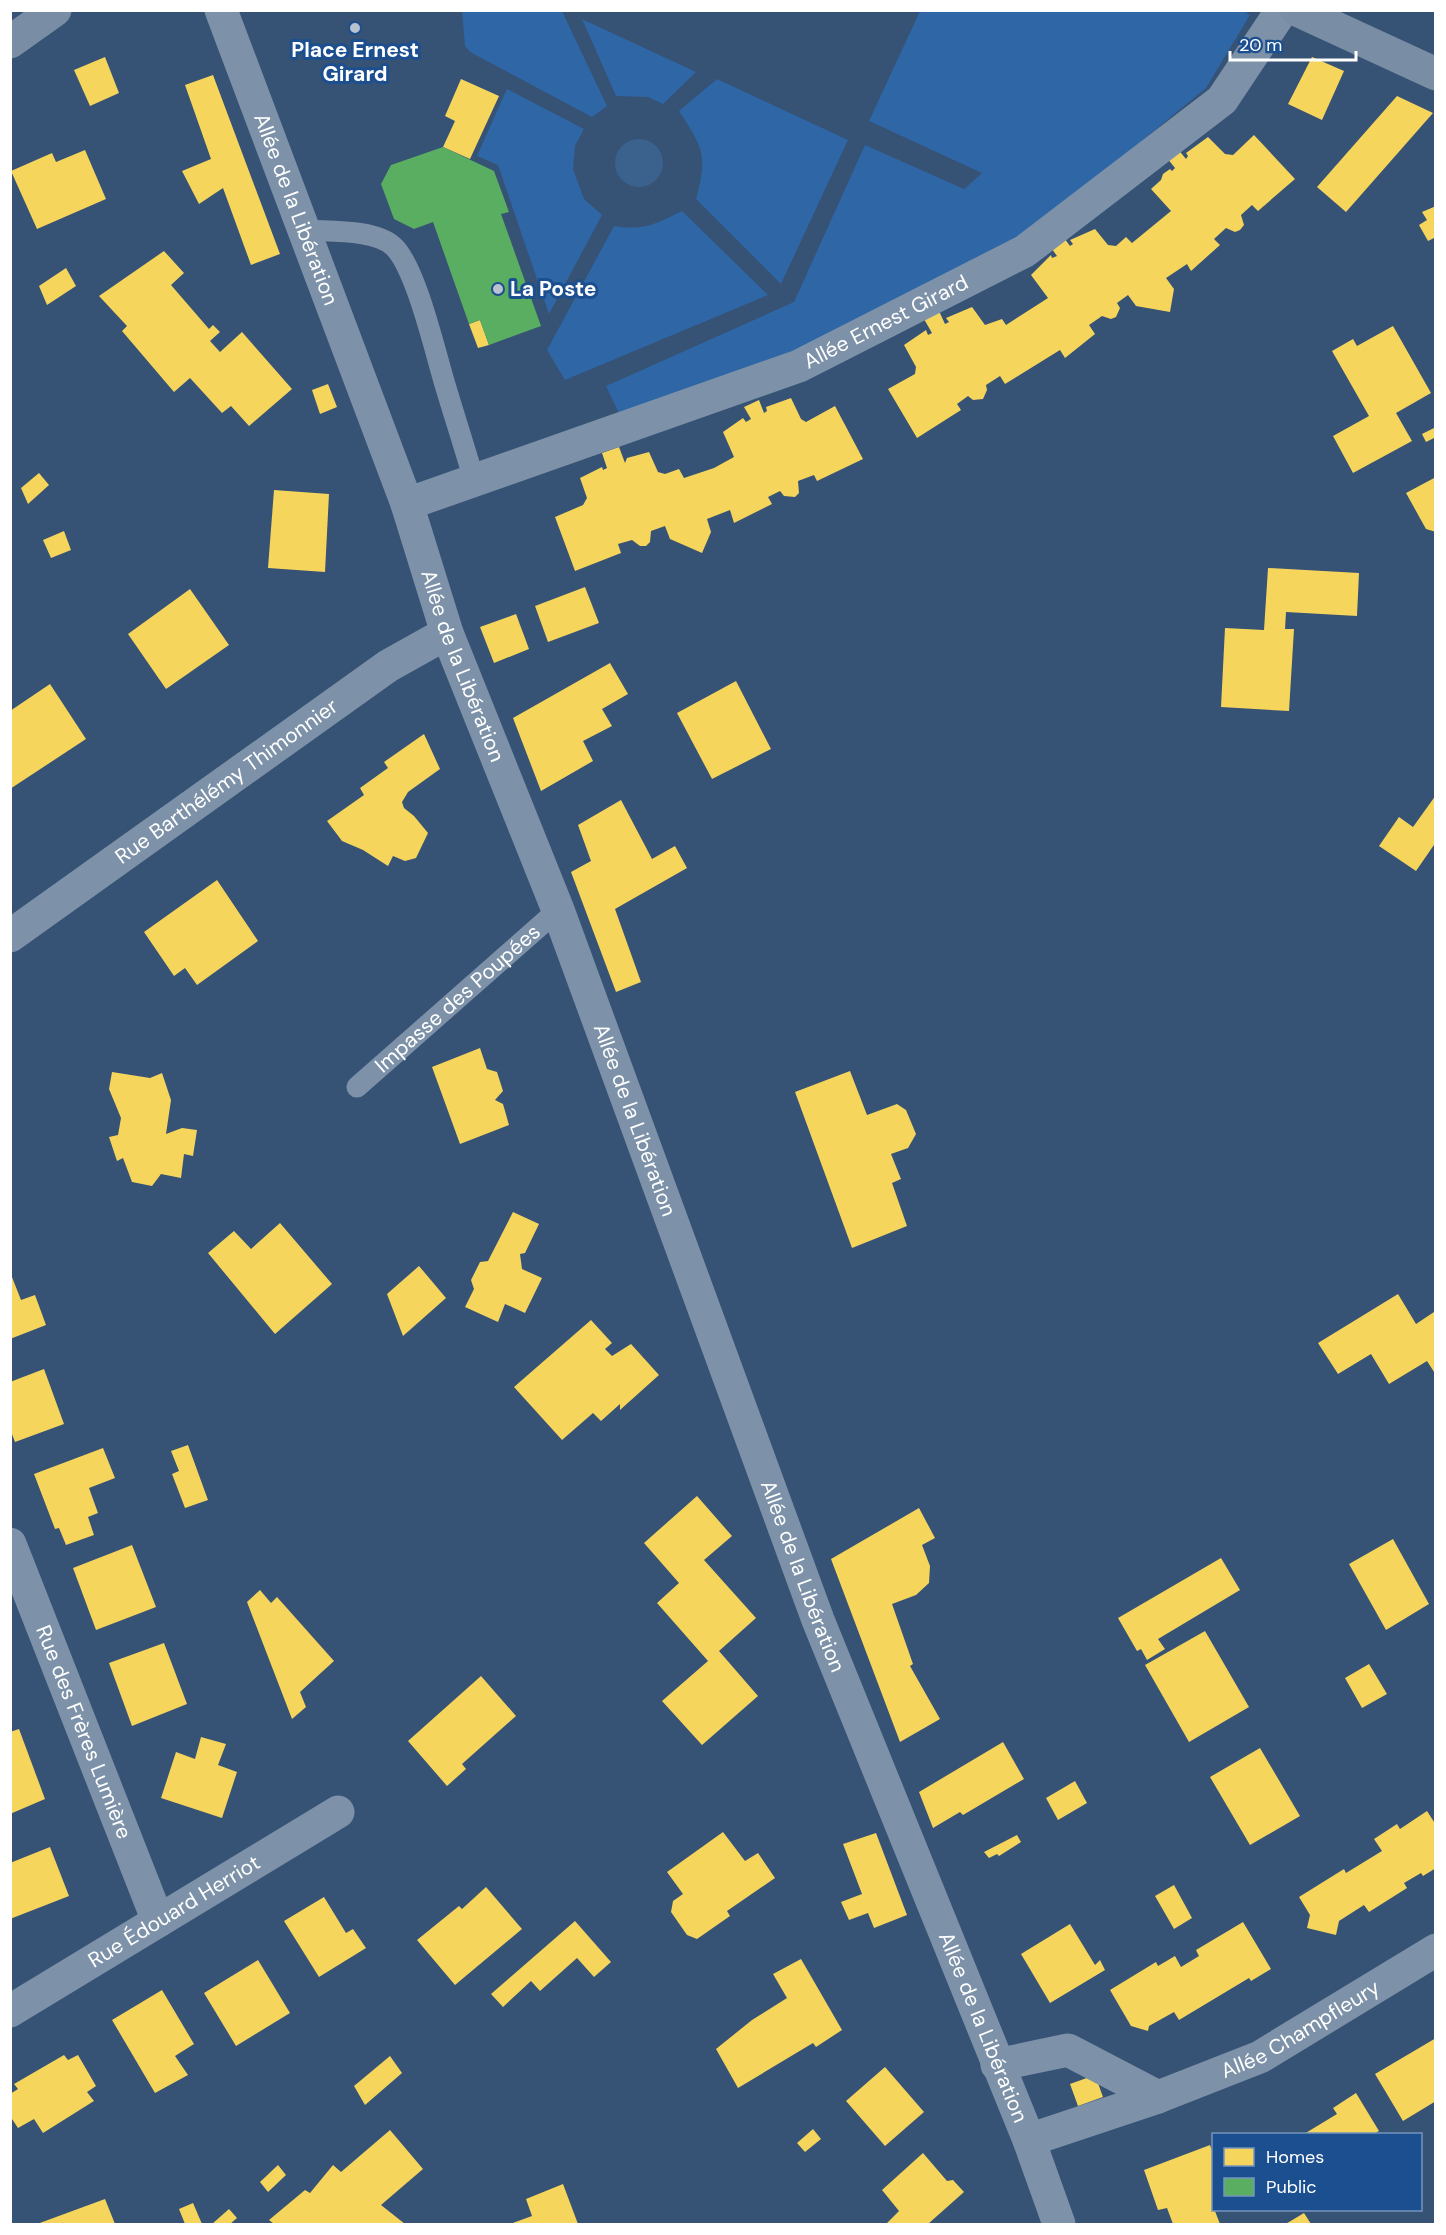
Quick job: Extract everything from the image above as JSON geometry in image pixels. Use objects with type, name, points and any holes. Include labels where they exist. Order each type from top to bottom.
[{"type":"street","points":[[10,42],[55,10]]},
{"type":"street","name":"Allée de la Libération","points":[[221,10],[407,504],[447,633],[558,910],[818,1620],[1029,2140],[1059,2224]]},
{"type":"street","name":"Allée Ernest Girard","points":[[407,504],[799,366],[1025,251],[1222,100],[1282,10]]},
{"type":"street","points":[[1297,10],[1436,74]]},
{"type":"street","name":"Rue Barthélémy Thimonnier","points":[[10,936],[388,666],[447,633]]},
{"type":"street","name":"Rue des Frères Lumière","points":[[10,1544],[158,1921]]},
{"type":"street","name":"Rue Édouard Herriot","points":[[10,2011],[338,1812]]},
{"type":"street","name":"Allée Champfleury","points":[[1029,2140],[1158,2097],[1260,2056],[1436,1950]]},
{"type":"street","points":[[997,2065],[1068,2050],[1158,2097]]},
{"type":"lane","points":[[304,230],[360,233],[379,238],[393,246],[404,262],[421,302],[474,480]]},
{"type":"lane","name":"Impasse des Poupées","points":[[357,1087],[558,910]]},
{"type":"shaded area","points":[[1241,10],[1250,15],[1206,88],[1019,242],[834,339],[623,422],[606,386],[794,302],[865,145],[964,189],[982,173],[869,121],[920,11]]},
{"type":"shaded area","points":[[462,11],[562,11],[607,106],[592,117],[470,52],[465,46]]},
{"type":"shaded area","points":[[582,19],[696,72],[663,104],[648,97],[616,96]]},
{"type":"shaded area","points":[[717,79],[848,140],[781,284],[696,199],[702,172],[701,153],[679,111]]},
{"type":"shaded area","points":[[507,89],[584,129],[575,146],[573,169],[584,199],[602,215],[549,314],[498,165],[477,156]]},
{"type":"shaded area","points":[[634,139],[644,139],[659,149],[663,163],[662,172],[653,183],[644,187],[634,187],[619,177],[615,168],[615,158],[625,143]]},
{"type":"shaded area","points":[[682,211],[768,295],[565,380],[547,350],[614,226],[642,227],[665,220]]},
{"type":"building: Homes","points":[[105,57],[119,93],[90,106],[74,70]]},
{"type":"building: Homes","points":[[1312,57],[1344,71],[1322,120],[1288,104]]},
{"type":"building: Homes","points":[[213,75],[280,254],[251,265],[223,188],[199,204],[182,171],[211,159],[185,85]]},
{"type":"building: Homes","points":[[461,79],[499,96],[470,159],[443,147],[455,121],[445,116]]},
{"type":"building: Homes","points":[[1397,96],[1433,113],[1346,212],[1317,187]]},
{"type":"building: Homes","points":[[1254,135],[1295,179],[1258,211],[1252,205],[1241,215],[1244,225],[1240,230],[1235,232],[1226,228],[1214,239],[1220,245],[1191,271],[1187,264],[1166,278],[1174,289],[1170,312],[1136,306],[1128,295],[1117,303],[1120,308],[1116,317],[1111,319],[1102,316],[1089,325],[1095,334],[1065,358],[1060,350],[1005,384],[1000,376],[986,385],[987,390],[983,399],[973,400],[968,396],[957,404],[961,410],[917,438],[888,389],[915,374],[916,367],[904,345],[926,330],[928,335],[932,333],[924,319],[939,311],[945,324],[949,322],[946,318],[972,307],[985,325],[1002,319],[1006,325],[1048,298],[1031,275],[1051,255],[1052,258],[1057,256],[1049,245],[1062,235],[1070,246],[1073,244],[1070,240],[1095,229],[1108,245],[1116,246],[1126,237],[1132,243],[1171,211],[1151,189],[1161,180],[1163,174],[1175,168],[1167,158],[1177,148],[1186,159],[1188,156],[1186,153],[1208,137],[1225,154],[1233,155]]},
{"type":"building: Homes","points":[[85,150],[106,199],[37,229],[11,171],[52,153],[56,162]]},
{"type":"building: Homes","points":[[1436,206],[1436,237],[1428,241],[1419,225],[1427,220],[1422,212]]},
{"type":"building: Homes","points":[[164,251],[184,273],[171,285],[209,329],[213,325],[220,332],[210,341],[220,352],[242,332],[292,389],[249,426],[231,406],[222,413],[190,378],[174,392],[122,331],[127,326],[99,296]]},
{"type":"building: Homes","points":[[66,268],[76,286],[47,305],[39,286]]},
{"type":"building: Homes","points":[[480,320],[489,345],[478,348],[469,324]]},
{"type":"building: Homes","points":[[1393,326],[1431,393],[1396,413],[1412,441],[1353,473],[1333,436],[1369,416],[1332,351],[1353,339],[1357,346]]},
{"type":"building: Homes","points":[[328,384],[337,407],[320,414],[312,390]]},
{"type":"building: Homes","points":[[791,398],[801,419],[806,422],[835,406],[863,459],[817,481],[814,475],[798,481],[799,493],[795,497],[784,496],[780,491],[768,497],[772,504],[734,523],[730,510],[707,519],[711,532],[702,553],[670,539],[665,526],[651,531],[650,542],[646,546],[640,546],[632,540],[618,544],[621,553],[575,571],[555,517],[583,505],[587,498],[580,478],[602,467],[603,470],[607,468],[602,453],[619,447],[625,463],[627,458],[649,452],[658,472],[665,474],[679,469],[684,478],[714,468],[734,457],[723,432],[743,418],[746,422],[751,419],[744,407],[759,400],[764,413],[767,411],[766,407]]},
{"type":"building: Homes","points":[[1436,427],[1436,437],[1426,442],[1422,434]]},
{"type":"building: Homes","points":[[39,473],[49,485],[28,504],[21,488]]},
{"type":"building: Homes","points":[[1436,477],[1436,532],[1426,529],[1406,493]]},
{"type":"building: Homes","points":[[274,490],[329,494],[325,572],[268,568]]},
{"type":"building: Homes","points":[[64,531],[71,550],[51,558],[43,540]]},
{"type":"building: Homes","points":[[1268,568],[1359,573],[1357,616],[1286,612],[1285,629],[1294,629],[1289,711],[1221,707],[1225,628],[1264,630]]},
{"type":"building: Homes","points":[[585,587],[599,623],[548,642],[535,606]]},
{"type":"building: Homes","points":[[190,589],[229,645],[166,689],[128,634]]},
{"type":"building: Homes","points":[[516,614],[529,649],[494,663],[480,627]]},
{"type":"building: Homes","points":[[610,663],[628,694],[602,709],[612,726],[583,741],[593,761],[541,791],[513,718]]},
{"type":"building: Homes","points":[[736,681],[771,749],[712,779],[677,713]]},
{"type":"building: Homes","points":[[50,684],[86,739],[10,789],[10,711]]},
{"type":"building: Homes","points":[[424,734],[440,769],[408,792],[402,802],[404,808],[428,833],[416,858],[405,861],[393,856],[388,866],[363,850],[342,841],[327,821],[364,795],[360,788],[388,768],[384,762]]},
{"type":"building: Homes","points":[[1436,795],[1436,842],[1416,871],[1379,846],[1399,817],[1413,827]]},
{"type":"building: Homes","points":[[621,800],[652,859],[675,846],[687,868],[615,909],[641,982],[616,992],[571,872],[591,861],[578,825]]},
{"type":"building: Homes","points":[[217,880],[258,941],[197,985],[185,968],[174,976],[144,932]]},
{"type":"building: Homes","points":[[480,1048],[487,1069],[497,1072],[503,1091],[495,1100],[503,1104],[509,1125],[460,1144],[432,1067]]},
{"type":"building: Homes","points":[[850,1071],[867,1115],[897,1104],[906,1110],[916,1134],[908,1148],[891,1154],[901,1179],[892,1183],[907,1226],[852,1248],[795,1092]]},
{"type":"building: Homes","points":[[112,1072],[150,1078],[162,1073],[171,1100],[166,1134],[182,1128],[197,1130],[193,1156],[184,1154],[181,1178],[161,1174],[152,1186],[132,1182],[123,1158],[117,1161],[109,1137],[118,1135],[121,1118],[109,1089]]},
{"type":"building: Homes","points":[[513,1212],[539,1224],[525,1253],[520,1254],[522,1269],[542,1278],[525,1313],[505,1304],[498,1322],[465,1307],[474,1289],[471,1280],[480,1262],[488,1261]]},
{"type":"building: Homes","points":[[280,1223],[332,1284],[275,1334],[208,1253],[234,1231],[251,1249]]},
{"type":"building: Homes","points":[[419,1266],[446,1298],[403,1336],[387,1294]]},
{"type":"building: Homes","points":[[10,1272],[21,1300],[35,1295],[46,1325],[10,1339]]},
{"type":"building: Homes","points":[[1398,1294],[1416,1324],[1434,1312],[1436,1315],[1436,1375],[1427,1361],[1389,1384],[1371,1354],[1338,1374],[1318,1343]]},
{"type":"building: Homes","points":[[591,1320],[612,1343],[605,1349],[612,1356],[631,1344],[659,1375],[620,1410],[620,1404],[601,1421],[593,1413],[562,1440],[514,1387]]},
{"type":"building: Homes","points":[[44,1369],[64,1424],[15,1442],[10,1429],[10,1382]]},
{"type":"building: Homes","points":[[188,1445],[208,1500],[185,1508],[172,1474],[179,1471],[171,1451]]},
{"type":"building: Homes","points":[[103,1448],[115,1478],[89,1488],[98,1513],[88,1517],[94,1535],[66,1545],[59,1528],[55,1529],[34,1474]]},
{"type":"building: Homes","points":[[697,1496],[732,1536],[704,1560],[756,1618],[719,1651],[758,1696],[702,1745],[662,1701],[708,1661],[657,1603],[679,1583],[644,1543]]},
{"type":"building: Homes","points":[[919,1508],[935,1538],[922,1545],[930,1566],[929,1583],[916,1595],[892,1604],[913,1664],[910,1666],[940,1719],[900,1742],[831,1559]]},
{"type":"building: Homes","points":[[1393,1539],[1429,1604],[1386,1630],[1349,1564]]},
{"type":"building: Homes","points":[[132,1545],[156,1607],[96,1630],[73,1568]]},
{"type":"building: Homes","points":[[1221,1558],[1240,1590],[1158,1639],[1165,1649],[1147,1660],[1141,1649],[1137,1651],[1118,1618]]},
{"type":"building: Homes","points":[[260,1590],[271,1603],[277,1597],[334,1661],[300,1692],[306,1707],[292,1719],[247,1602]]},
{"type":"building: Homes","points":[[1205,1631],[1249,1707],[1189,1742],[1145,1665]]},
{"type":"building: Homes","points":[[164,1643],[187,1704],[132,1726],[109,1663]]},
{"type":"building: Homes","points":[[1369,1664],[1387,1694],[1362,1708],[1345,1678]]},
{"type":"building: Homes","points":[[481,1676],[516,1716],[462,1764],[466,1769],[447,1786],[408,1741]]},
{"type":"building: Homes","points":[[19,1729],[45,1799],[10,1814],[10,1732]]},
{"type":"building: Homes","points":[[201,1737],[226,1744],[218,1765],[237,1772],[222,1818],[161,1798],[176,1752],[195,1759]]},
{"type":"building: Homes","points":[[1003,1742],[1024,1779],[963,1815],[960,1812],[933,1828],[919,1792]]},
{"type":"building: Homes","points":[[1260,1748],[1300,1816],[1250,1845],[1210,1777]]},
{"type":"building: Homes","points":[[1075,1781],[1087,1803],[1058,1820],[1046,1798]]},
{"type":"building: Homes","points":[[1427,1811],[1436,1825],[1436,1868],[1423,1876],[1421,1873],[1404,1883],[1407,1888],[1369,1912],[1364,1905],[1339,1921],[1336,1935],[1307,1928],[1310,1915],[1299,1897],[1344,1869],[1346,1873],[1382,1851],[1374,1839],[1397,1824],[1400,1829]]},
{"type":"building: Homes","points":[[723,1832],[745,1861],[758,1853],[775,1878],[727,1911],[730,1916],[697,1939],[687,1935],[671,1912],[673,1901],[683,1894],[667,1872]]},
{"type":"building: Homes","points":[[876,1833],[907,1915],[874,1928],[868,1913],[849,1920],[841,1902],[862,1894],[843,1844]]},
{"type":"building: Homes","points":[[1017,1835],[1021,1842],[999,1856],[997,1854],[989,1858],[984,1852]]},
{"type":"building: Homes","points":[[50,1847],[69,1896],[10,1919],[10,1863]]},
{"type":"building: Homes","points":[[1174,1885],[1192,1918],[1174,1929],[1155,1896]]},
{"type":"building: Homes","points":[[486,1887],[522,1929],[455,1985],[417,1940],[459,1906],[462,1909]]},
{"type":"building: Homes","points":[[324,1897],[346,1933],[353,1929],[366,1948],[319,1977],[284,1921]]},
{"type":"building: Homes","points":[[575,1921],[611,1962],[594,1977],[577,1958],[540,1991],[531,1981],[503,2007],[491,1994]]},
{"type":"building: Homes","points":[[1243,1922],[1271,1969],[1251,1981],[1249,1978],[1179,2020],[1174,2012],[1149,2026],[1148,2031],[1131,2026],[1110,1990],[1156,1962],[1158,1966],[1175,1956],[1181,1967],[1199,1956],[1196,1950]]},
{"type":"building: Homes","points":[[1070,1924],[1095,1965],[1100,1960],[1105,1970],[1050,2003],[1021,1954]]},
{"type":"building: Homes","points":[[801,1959],[842,2030],[816,2047],[813,2043],[738,2088],[716,2049],[752,2020],[787,1998],[773,1974]]},
{"type":"building: Homes","points":[[258,1960],[290,2013],[236,2046],[204,1993]]},
{"type":"building: Homes","points":[[162,1990],[194,2044],[175,2056],[188,2075],[155,2093],[112,2020]]},
{"type":"building: Homes","points":[[1436,2038],[1436,2101],[1403,2121],[1375,2074]]},
{"type":"building: Homes","points":[[64,2055],[68,2060],[78,2055],[96,2086],[87,2092],[94,2101],[43,2133],[34,2119],[18,2128],[10,2116],[10,2094],[18,2089],[14,2084]]},
{"type":"building: Homes","points":[[390,2056],[402,2073],[365,2105],[354,2086]]},
{"type":"building: Homes","points":[[885,2067],[924,2112],[885,2146],[846,2101]]},
{"type":"building: Homes","points":[[1095,2075],[1103,2097],[1078,2106],[1070,2084]]},
{"type":"building: Homes","points":[[1356,2093],[1379,2131],[1375,2133],[1306,2133],[1337,2114],[1333,2108]]},
{"type":"building: Homes","points":[[813,2129],[821,2139],[805,2152],[797,2143]]},
{"type":"building: Homes","points":[[390,2130],[423,2169],[381,2205],[405,2224],[274,2224],[269,2220],[305,2190],[310,2193],[333,2165],[341,2172]]},
{"type":"building: Homes","points":[[1210,2145],[1212,2150],[1212,2211],[1215,2211],[1220,2224],[1173,2224],[1167,2208],[1158,2210],[1144,2170]]},
{"type":"building: Homes","points":[[923,2153],[947,2181],[953,2180],[964,2192],[928,2224],[886,2224],[899,2211],[882,2190]]},
{"type":"building: Homes","points":[[278,2165],[286,2175],[268,2192],[260,2182]]},
{"type":"building: Homes","points":[[563,2184],[578,2224],[510,2224],[532,2216],[526,2199]]},
{"type":"building: Homes","points":[[105,2199],[115,2224],[37,2224]]},
{"type":"building: Homes","points":[[193,2203],[202,2224],[185,2224],[179,2209]]},
{"type":"building: Homes","points":[[229,2209],[237,2218],[230,2224],[212,2224]]},
{"type":"building: Homes","points":[[1304,2213],[1311,2224],[1285,2224],[1289,2222]]},
{"type":"building: Public","points":[[443,147],[494,171],[509,212],[501,214],[541,326],[489,345],[480,320],[469,324],[433,222],[414,229],[394,219],[381,184],[391,165]]},
{"type":"place","name":"Place Ernest Girard","points":[[355,28]]},
{"type":"place","name":"La Poste","points":[[498,289]]}]
